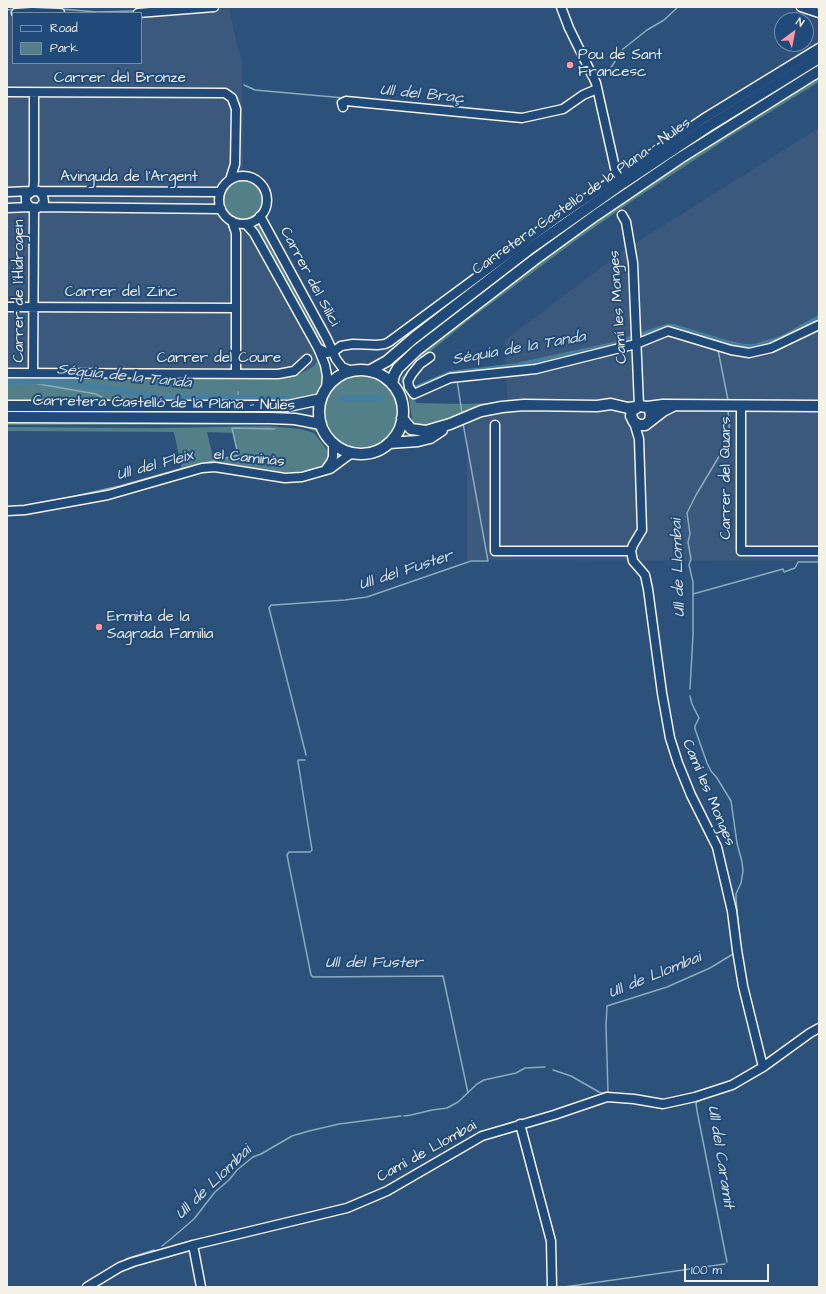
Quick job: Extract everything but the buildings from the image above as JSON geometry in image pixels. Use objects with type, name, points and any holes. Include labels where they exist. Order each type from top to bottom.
[{"type":"main road","name":"Carretera Castelló de la Plana - Nules","points":[[369,371],[387,362],[415,337],[523,254],[623,183],[714,123],[819,58]]},
{"type":"main road","name":"Carretera Castelló de la Plana - Nules","points":[[392,384],[394,375],[398,368],[417,350],[534,260],[596,215],[680,158],[819,71]]},
{"type":"main road","points":[[352,371],[369,371],[381,376],[392,384],[400,398],[402,405],[402,418],[397,432],[389,443],[373,452],[354,453],[343,450],[333,443],[326,434],[321,424],[319,411],[321,399],[326,388],[338,377],[352,371]]},
{"type":"main road","name":"Carretera Castelló de la Plana - Nules","points":[[7,406],[288,406],[321,399]]},
{"type":"main road","points":[[597,406],[611,404],[628,408],[641,405],[819,406]]},
{"type":"main road","points":[[402,418],[411,429],[426,431],[450,424],[482,411],[502,407],[524,405],[597,406],[611,408],[621,412],[639,425],[648,422],[664,411],[675,406]]},
{"type":"main road","points":[[633,422],[631,416],[632,410],[641,405]]},
{"type":"main road","points":[[641,405],[650,410],[651,415],[648,422]]},
{"type":"main road","name":"Carretera Castelló de la Plana - Nules","points":[[7,416],[270,418],[321,424]]},
{"type":"main road","points":[[389,443],[418,441],[430,438],[450,424]]},
{"type":"street","points":[[142,13],[214,7]]},
{"type":"street","points":[[561,7],[569,28],[596,83],[617,178]]},
{"type":"street","points":[[801,7],[819,13]]},
{"type":"street","points":[[327,339],[335,345],[341,346],[356,344],[377,345],[389,342],[546,226],[703,119],[819,48]]},
{"type":"street","points":[[343,107],[342,103],[346,101],[522,118],[563,109],[583,95],[597,89]]},
{"type":"street","name":"Carrer del Bronze","points":[[7,92],[225,93],[232,98],[236,110],[235,164]]},
{"type":"street","points":[[34,93],[34,191]]},
{"type":"street","points":[[235,164],[242,176]]},
{"type":"street","points":[[230,180],[242,176],[249,177],[257,180],[262,186],[266,194],[266,206],[260,216],[254,221],[244,224],[232,221],[223,214],[221,209],[219,201],[220,192],[230,180],[235,164]]},
{"type":"street","points":[[34,191],[43,196],[44,202],[35,208],[26,202],[26,196],[34,191]]},
{"type":"street","name":"Avinguda de l'Argent","points":[[7,192],[220,192]]},
{"type":"street","name":"Avinguda de l'Argent","points":[[7,208],[221,209]]},
{"type":"street","name":"Carrer de l'Hidrogen","points":[[33,373],[35,208]]},
{"type":"street","name":"Camí les Monges","points":[[622,215],[626,222],[633,263],[636,344],[641,405]]},
{"type":"street","name":"Carrer del Silici","points":[[260,216],[327,339],[338,363],[342,367],[352,371]]},
{"type":"street","points":[[232,221],[236,233],[236,374]]},
{"type":"street","points":[[236,233],[244,224]]},
{"type":"street","name":"Carrer del Silici","points":[[244,224],[254,233],[318,348],[325,365],[327,376],[326,388]]},
{"type":"street","name":"Carrer del Zinc","points":[[7,307],[236,308]]},
{"type":"street","points":[[430,357],[420,364],[408,381],[409,387],[414,394],[450,378],[536,369],[636,344],[668,331],[731,350],[749,353],[771,348],[819,325]]},
{"type":"street","points":[[333,352],[341,346]]},
{"type":"street","name":"Carrer del Silici","points":[[318,348],[326,353],[333,352]]},
{"type":"street","name":"Carrer del Coure","points":[[7,373],[278,374],[294,371],[307,359]]},
{"type":"street","name":"Carrer del Quars","points":[[741,406],[741,551],[819,551]]},
{"type":"street","points":[[495,425],[495,551],[631,551],[642,530],[639,439],[633,422]]},
{"type":"street","points":[[639,439],[648,422]]},
{"type":"street","points":[[324,471],[332,462],[333,443]]},
{"type":"street","name":"el Caminàs","points":[[7,511],[108,495],[202,468],[215,467],[232,469],[285,478],[302,477],[330,469],[354,453]]},
{"type":"street","name":"Camí les Monges","points":[[631,551],[634,561],[645,575],[648,589],[662,693],[670,738],[691,795],[717,847],[732,911],[736,950],[743,986],[763,1067]]},
{"type":"street","name":"Camí de Llombai","points":[[87,1287],[133,1262],[193,1245],[347,1208],[387,1191],[482,1136],[520,1124],[554,1115],[607,1097],[634,1099],[663,1104],[677,1102],[732,1085],[763,1067],[819,1028]]},
{"type":"street","points":[[520,1124],[551,1241],[552,1287]]},
{"type":"street","points":[[193,1245],[201,1287]]},
{"type":"shaded area","points":[[229,8],[237,45],[242,60],[243,170],[257,174],[265,180],[270,188],[273,202],[267,217],[335,339],[341,343],[320,357],[314,366],[297,375],[278,378],[7,378],[7,16],[12,15],[12,64],[142,64],[142,16]]},
{"type":"shaded area","points":[[819,128],[819,561],[467,560],[467,404],[507,402],[505,340],[626,249]]},
{"type":"green space","points":[[819,75],[819,82],[731,136],[635,199],[575,241],[469,320],[425,356],[414,359],[413,357],[489,297],[633,194]]},
{"type":"green space","points":[[243,179],[258,185],[264,200],[258,215],[243,221],[228,215],[222,200],[228,185]]},
{"type":"green space","points":[[260,221],[323,336],[316,339],[254,225]]},
{"type":"green space","points":[[320,357],[325,369],[323,388],[314,396],[296,401],[7,402],[7,378],[278,378],[298,375],[314,366]]},
{"type":"green space","points":[[426,358],[411,373],[413,395],[416,403],[467,404],[507,402],[445,424],[413,427],[409,398],[401,378],[416,361]]},
{"type":"green space","points":[[361,374],[375,377],[388,385],[396,398],[399,412],[396,426],[388,439],[375,447],[361,450],[347,447],[334,439],[326,426],[323,412],[326,398],[334,385],[347,377]]},
{"type":"green space","points":[[7,419],[295,423],[318,428],[330,444],[330,450],[317,432],[304,427],[290,425],[7,425]]},
{"type":"green space","points":[[268,426],[301,429],[314,433],[325,447],[331,458],[324,469],[285,476],[227,466],[182,471],[174,432],[7,431],[7,427],[157,428]],"holes":[[[207,432],[233,433],[238,455],[214,461]]]},
{"type":"waterway","name":"Ull del Braç","points":[[597,80],[612,66],[623,49],[647,30],[664,20],[678,7]]},
{"type":"waterway","points":[[21,9],[39,8]]},
{"type":"waterway","points":[[7,10],[15,9]]},
{"type":"waterway","points":[[61,9],[97,12],[135,11]]},
{"type":"waterway","name":"Ull del Braç","points":[[244,85],[255,90],[344,98]]},
{"type":"waterway","name":"Séquia de la Tanda","points":[[638,336],[667,327],[674,327],[730,344],[743,347],[754,347],[783,338],[819,318]]},
{"type":"waterway","name":"Séquia de la Tanda","points":[[808,326],[819,320]]},
{"type":"waterway","name":"Séquia de la Tanda","points":[[640,338],[655,332]]},
{"type":"waterway","name":"Séquia de la Tanda","points":[[412,390],[450,374],[517,366],[614,345],[633,338]]},
{"type":"waterway","name":"Séquia de la Tanda","points":[[622,343],[630,341]]},
{"type":"waterway","name":"Ull de Llombai","points":[[718,350],[728,400]]},
{"type":"waterway","name":"Séquia de la Tanda","points":[[527,366],[564,358]]},
{"type":"waterway","name":"Ull del Fuster","points":[[457,380],[462,413]]},
{"type":"waterway","name":"Séquia de la Tanda","points":[[7,382],[43,381],[75,383],[160,397],[286,398]]},
{"type":"waterway","points":[[7,384],[33,383],[96,394],[109,401]]},
{"type":"waterway","name":"Séquia de la Tanda","points":[[74,383],[139,393],[163,395],[238,396],[238,392]]},
{"type":"waterway","name":"Séquia de la Tanda","points":[[342,398],[380,398]]},
{"type":"waterway","name":"Ull de Llombai","points":[[690,689],[693,635],[693,582],[689,565],[691,559],[688,542],[690,534],[687,513],[730,438],[728,409]]},
{"type":"waterway","name":"Ull del Fuster","points":[[306,755],[269,608],[271,605],[367,597],[471,561],[488,561],[463,423]]},
{"type":"waterway","name":"Ull del Fleix","points":[[49,502],[120,486],[238,455],[232,428],[275,429]]},
{"type":"waterway","name":"Ull del Fleix","points":[[13,507],[28,506]]},
{"type":"waterway","points":[[693,594],[783,569],[784,572],[795,568],[798,562],[819,562]]},
{"type":"waterway","name":"Ull de Llombai","points":[[690,696],[699,718],[695,729],[707,763],[731,801],[743,871],[741,883],[736,894],[741,949]]},
{"type":"waterway","name":"Ull del Fuster","points":[[305,760],[298,760],[298,762],[312,850],[310,852],[289,852],[287,855],[311,975],[313,977],[443,976],[468,1093]]},
{"type":"waterway","name":"Ull de Llombai","points":[[553,1070],[571,1076],[599,1092],[608,1092],[606,1026],[607,1006],[667,987],[710,968],[733,954]]},
{"type":"waterway","name":"Ull del Caramit","points":[[765,1061],[803,1033]]},
{"type":"waterway","name":"Ull de Llombai","points":[[404,1116],[447,1108],[458,1102],[477,1084],[484,1080],[516,1073],[525,1068],[545,1067]]},
{"type":"waterway","name":"Ull del Caramit","points":[[747,1081],[762,1072]]},
{"type":"waterway","name":"Ull del Caramit","points":[[701,1099],[696,1103],[697,1111],[727,1262]]},
{"type":"waterway","name":"Ull de Llombai","points":[[162,1246],[194,1219],[215,1192],[229,1180],[237,1170],[253,1157],[292,1136],[309,1131],[339,1124],[401,1116]]},
{"type":"waterway","name":"Ull de Llombai","points":[[121,1263],[126,1259],[154,1250]]},
{"type":"waterway","name":"Ull del Caramit","points":[[564,1287],[725,1264]]},
{"type":"place","name":"Pou de Sant Francesc","points":[[570,65]]},
{"type":"place","name":"Ermita de la Sagrada Familia","points":[[99,627]]}]
